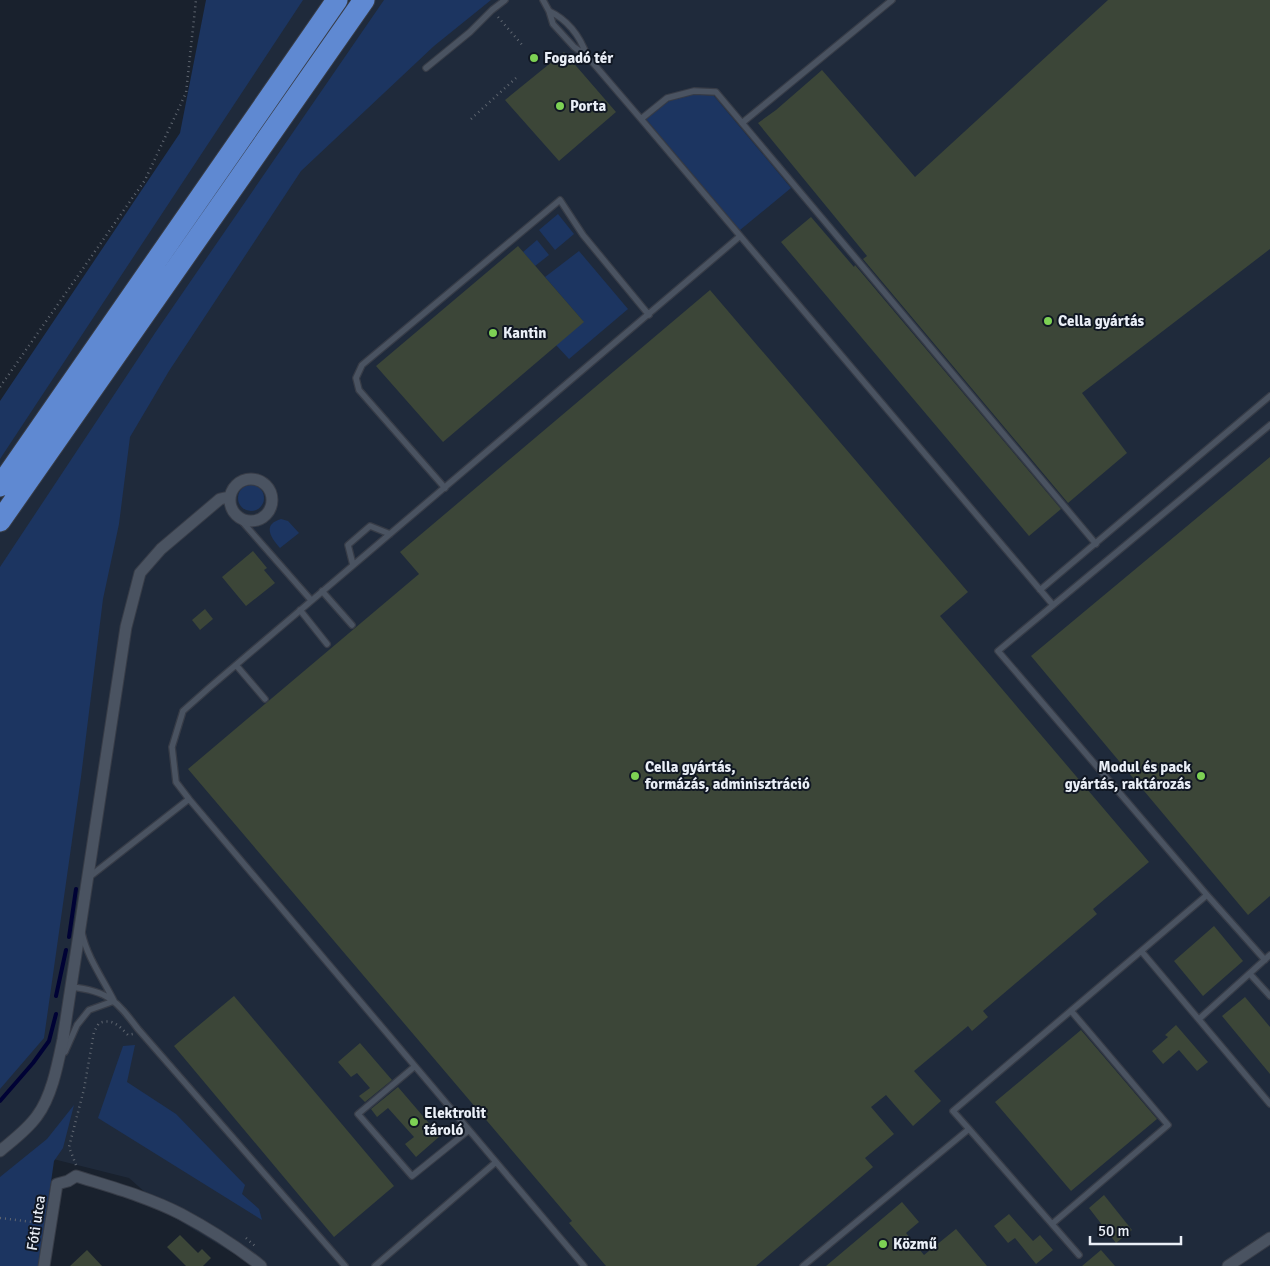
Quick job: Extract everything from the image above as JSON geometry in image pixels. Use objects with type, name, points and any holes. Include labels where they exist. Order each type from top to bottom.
[{"type":"highway","points":[[0,486],[337,0]]},
{"type":"highway","points":[[0,521],[364,0]]},
{"type":"street","points":[[245,479],[259,480],[270,489],[272,502],[266,515],[253,521],[239,518],[231,509],[229,497],[234,486],[245,479]]},
{"type":"street","points":[[0,1151],[18,1137],[38,1115],[56,1070],[71,987],[126,627],[140,573],[167,544],[220,499],[229,497]]},
{"type":"street","name":"Fóti utca","points":[[44,1266],[57,1184],[68,1181],[76,1176],[148,1200],[180,1213],[242,1251],[261,1266]]},
{"type":"street","points":[[1228,1266],[1270,1238]]},
{"type":"lane","points":[[426,68],[506,0]]},
{"type":"lane","points":[[543,0],[553,24],[574,47],[587,56],[1053,605]]},
{"type":"lane","points":[[742,123],[892,0]]},
{"type":"lane","points":[[549,11],[562,17],[582,41],[587,56]]},
{"type":"lane","points":[[641,119],[667,98],[694,91],[716,92],[1096,544]]},
{"type":"lane","points":[[445,488],[359,390],[356,378],[362,366],[560,200],[582,236],[649,314]]},
{"type":"lane","points":[[584,1266],[189,799],[176,782],[172,747],[184,711],[311,600],[739,237]]},
{"type":"lane","points":[[1040,590],[1270,396]]},
{"type":"lane","points":[[1264,960],[998,651],[1270,425]]},
{"type":"lane","points":[[239,518],[311,600]]},
{"type":"lane","points":[[353,565],[348,545],[362,532],[370,526],[390,534]]},
{"type":"lane","points":[[322,591],[352,625]]},
{"type":"lane","points":[[300,610],[327,644]]},
{"type":"lane","points":[[236,665],[264,699]]},
{"type":"lane","points":[[87,878],[189,799]]},
{"type":"lane","points":[[1080,1255],[953,1111],[1072,1012],[1207,895]]},
{"type":"lane","points":[[80,923],[84,942],[114,1001]]},
{"type":"lane","points":[[1142,952],[1270,1104]]},
{"type":"lane","points":[[1199,1019],[1270,955]]},
{"type":"lane","points":[[1250,974],[1270,996]]},
{"type":"lane","points":[[71,987],[90,989],[120,1005],[138,1029],[345,1266]]},
{"type":"lane","points":[[56,1070],[77,1025],[89,1010],[114,1001]]},
{"type":"lane","points":[[1052,1224],[1168,1124],[1072,1012]]},
{"type":"lane","points":[[414,1067],[358,1114],[412,1176],[469,1130]]},
{"type":"lane","points":[[803,1266],[968,1129]]},
{"type":"lane","points":[[375,1266],[496,1162]]},
{"type":"path","points":[[0,387],[145,180],[186,93],[196,0]]},
{"type":"path","points":[[492,10],[524,47]]},
{"type":"path","points":[[471,119],[516,78]]},
{"type":"path","points":[[78,1171],[69,1147],[84,1089],[94,1032],[100,1023],[106,1020],[115,1023],[128,1035],[132,1035],[138,1029]]},
{"type":"path","points":[[0,1218],[37,1223]]},
{"type":"path","points":[[244,1238],[252,1242],[257,1248]]},
{"type":"shaded area","points":[[206,0],[303,0],[0,459],[0,401],[180,133]]},
{"type":"shaded area","points":[[287,0],[1270,0],[1270,1266],[254,1266],[173,1217],[129,1178],[53,1159],[0,1266],[0,421]]},
{"type":"shaded area","points":[[384,0],[491,0],[434,46],[301,171],[169,371],[130,437],[119,524],[103,599],[81,777],[44,1038],[0,1089],[0,567],[155,333]]},
{"type":"shaded area","points":[[694,94],[714,96],[791,188],[740,230],[646,119],[669,101]]},
{"type":"shaded area","points":[[558,214],[574,234],[555,250],[539,230]]},
{"type":"shaded area","points":[[537,240],[549,255],[535,266],[523,252]]},
{"type":"shaded area","points":[[579,251],[628,309],[569,359],[556,345],[583,321],[545,277]]},
{"type":"shaded area","points":[[251,485],[260,489],[264,498],[260,507],[251,511],[242,507],[238,498],[242,489]]},
{"type":"shaded area","points":[[281,519],[288,521],[299,533],[280,548],[274,541],[270,528],[271,525]]},
{"type":"shaded area","points":[[135,1045],[127,1082],[176,1114],[245,1185],[242,1194],[259,1209],[262,1220],[98,1118],[123,1046]]},
{"type":"shaded area","points":[[74,1105],[63,1148],[54,1161],[39,1266],[0,1266],[0,1177],[47,1139]]},
{"type":"building","name":"Cella gyártás","points":[[1108,0],[1270,0],[1270,249],[1082,393],[1127,453],[1068,503],[863,259],[867,256],[758,123],[822,70],[915,177]]},
{"type":"building","name":"Porta","points":[[564,52],[616,112],[559,161],[505,100]]},
{"type":"building","points":[[811,217],[854,267],[855,265],[1061,509],[1029,536],[781,242]]},
{"type":"building","name":"Kantin","points":[[518,246],[584,322],[443,442],[376,366]]},
{"type":"building","name":"Cella gyártás, formázás, adminisztráció","points":[[710,290],[968,592],[940,616],[1149,862],[1093,909],[1097,914],[983,1011],[988,1017],[972,1031],[968,1026],[914,1071],[941,1101],[913,1126],[886,1095],[871,1107],[894,1134],[865,1158],[873,1167],[756,1266],[606,1266],[569,1223],[572,1221],[188,769],[419,574],[400,552]]},
{"type":"building","name":"Modul és pack gyártás, raktározás","points":[[1270,457],[1270,896],[1248,915],[1031,656]]},
{"type":"building","points":[[253,551],[267,568],[264,570],[275,583],[246,606],[222,577]]},
{"type":"building","points":[[205,609],[213,619],[200,630],[192,620]]},
{"type":"building","points":[[1214,926],[1243,961],[1203,996],[1174,961]]},
{"type":"building","points":[[234,996],[394,1186],[334,1237],[174,1046]]},
{"type":"building","points":[[1245,997],[1270,1027],[1270,1074],[1222,1016]]},
{"type":"building","points":[[1176,1025],[1208,1062],[1197,1071],[1179,1050],[1163,1064],[1152,1051],[1168,1037],[1165,1035]]},
{"type":"building","points":[[1081,1030],[1157,1119],[1071,1191],[995,1102]]},
{"type":"building","points":[[360,1043],[392,1080],[365,1102],[359,1096],[370,1088],[357,1073],[351,1077],[338,1062]]},
{"type":"building","name":"Elektrolit tároló","points":[[398,1087],[440,1136],[416,1157],[405,1144],[414,1137],[388,1108],[377,1117],[371,1109]]},
{"type":"building","points":[[1104,1195],[1132,1230],[1116,1243],[1089,1208]]},
{"type":"building","name":"Közmű","points":[[902,1202],[919,1222],[906,1233],[924,1255],[956,1229],[987,1266],[826,1266]]},
{"type":"building","points":[[1009,1214],[1033,1241],[1040,1235],[1053,1250],[1036,1264],[1015,1238],[1008,1243],[994,1226]]},
{"type":"building","points":[[180,1235],[198,1253],[202,1249],[211,1258],[203,1266],[186,1266],[167,1247]]},
{"type":"building","points":[[87,1250],[102,1266],[70,1266]]},
{"type":"building","points":[[1101,1250],[1115,1266],[1082,1266]]},
{"type":"waterway","points":[[69,937],[76,889]]},
{"type":"waterway","points":[[56,996],[66,950]]},
{"type":"waterway","points":[[0,1101],[33,1063],[49,1041],[56,1014]]},
{"type":"place","name":"Fogadó tér","points":[[534,58]]},
{"type":"place","name":"Porta","points":[[560,106]]},
{"type":"place","name":"Cella gyártás","points":[[1048,321]]},
{"type":"place","name":"Kantin","points":[[493,333]]},
{"type":"place","name":"Cella gyártás, formázás, adminisztráció","points":[[635,776]]},
{"type":"place","name":"Modul és pack gyártás, raktározás","points":[[1201,776]]},
{"type":"place","name":"Elektrolit tároló","points":[[414,1122]]},
{"type":"place","name":"Közmű","points":[[883,1244]]}]
